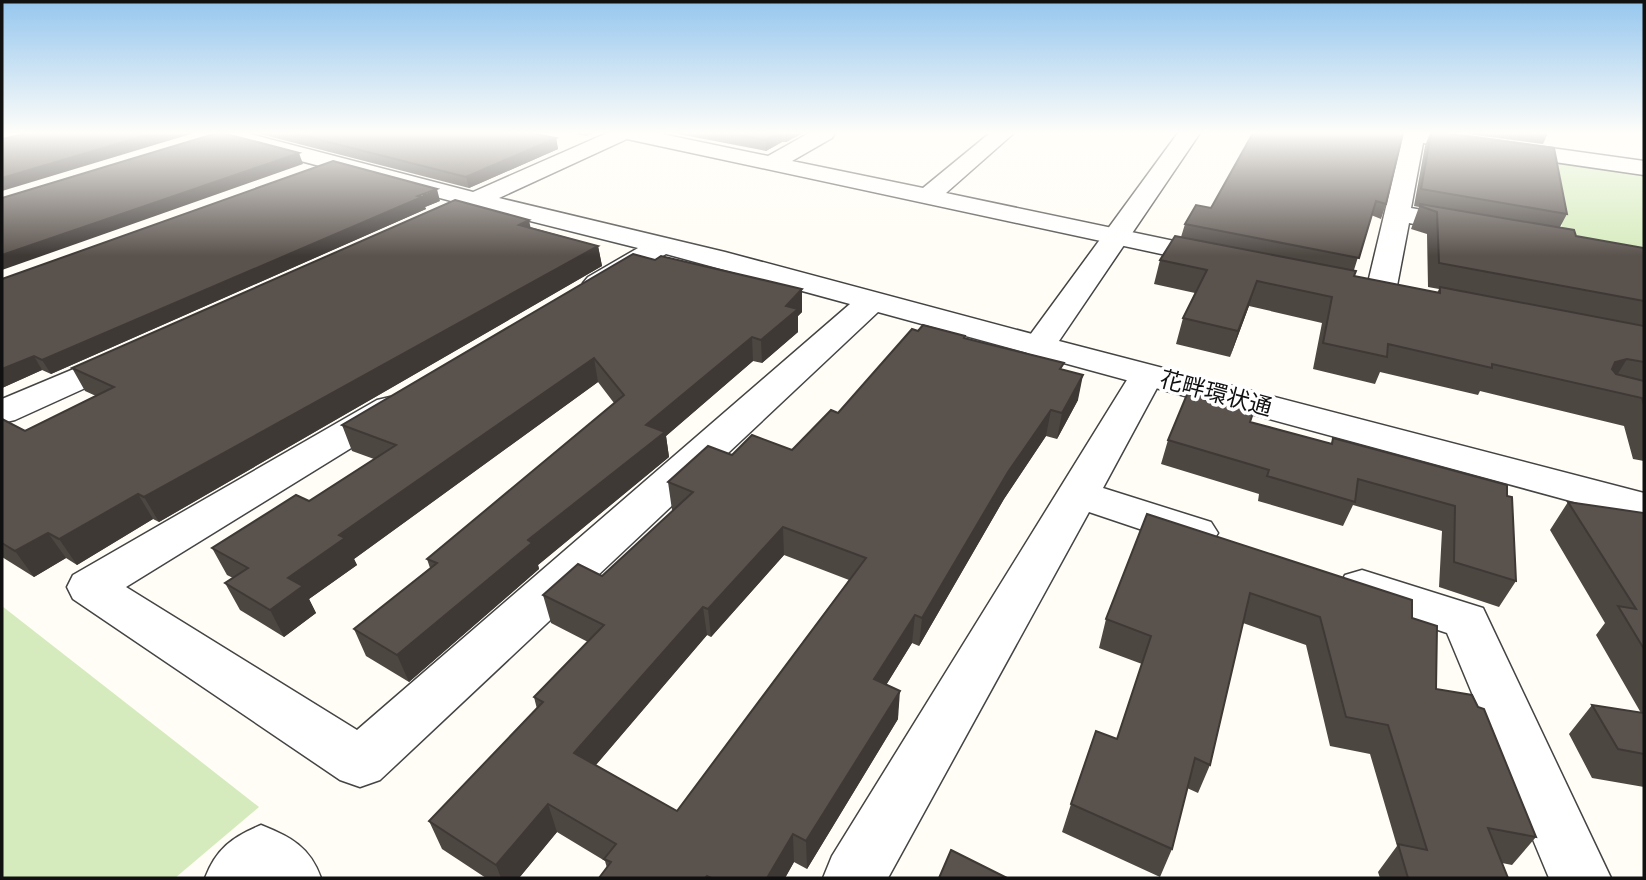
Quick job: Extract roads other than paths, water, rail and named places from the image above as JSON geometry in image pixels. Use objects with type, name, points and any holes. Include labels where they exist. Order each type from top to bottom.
[{"type":"street","points":[[297,177],[305,174]]},
{"type":"street","name":"花畔環状通","points":[[378,174],[662,245],[1644,507]]},
{"type":"street","points":[[438,217],[532,174]]},
{"type":"street","points":[[819,174],[1248,265]]},
{"type":"street","points":[[927,197],[954,174]]},
{"type":"street","points":[[1040,346],[1160,174]]},
{"type":"street","points":[[1380,291],[1397,213],[1401,174]]},
{"type":"street","points":[[1397,213],[1493,230]]},
{"type":"street","points":[[566,302],[662,245]]},
{"type":"street","points":[[423,387],[90,587],[360,762],[872,301]]},
{"type":"street","points":[[2,412],[151,345]]},
{"type":"street","points":[[854,878],[1147,375]]},
{"type":"street","points":[[1078,494],[1233,545]]},
{"type":"street","points":[[1324,575],[1466,621],[1580,878]]},
{"type":"street","points":[[236,878],[261,855],[290,878]]}]
